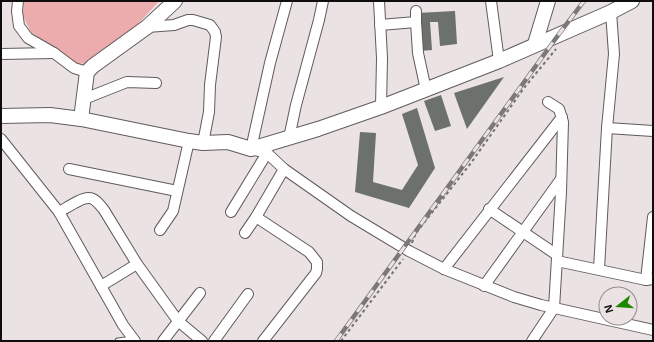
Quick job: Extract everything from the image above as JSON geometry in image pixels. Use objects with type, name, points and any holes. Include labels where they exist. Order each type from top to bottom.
[{"type":"street","points":[[18,1],[17,11],[19,26],[28,38],[54,53],[74,68],[87,72]]},
{"type":"street","points":[[81,119],[87,72],[147,27],[175,1]]},
{"type":"street","points":[[251,149],[270,63],[287,1]]},
{"type":"street","points":[[290,138],[296,105],[323,1]]},
{"type":"street","points":[[379,1],[381,107]]},
{"type":"street","points":[[491,1],[499,60]]},
{"type":"street","points":[[535,44],[548,1]]},
{"type":"street","points":[[251,149],[290,138],[426,90],[611,12],[632,1]]},
{"type":"street","points":[[416,11],[418,53],[426,90]]},
{"type":"street","points":[[599,269],[607,128],[614,54],[611,12]]},
{"type":"street","points":[[147,27],[174,25],[188,20],[193,20],[210,25],[215,32],[216,37],[210,85],[209,112],[203,143]]},
{"type":"street","points":[[380,25],[416,22]]},
{"type":"street","points":[[1,54],[54,53]]},
{"type":"street","points":[[84,99],[127,82],[156,84]]},
{"type":"street","points":[[532,341],[554,308],[563,122],[562,116],[558,109],[548,102]]},
{"type":"street","points":[[1,116],[50,116],[81,119],[188,141],[203,143],[228,142],[267,153],[284,169],[351,216],[409,251],[444,269],[514,297],[554,308],[653,330]]},
{"type":"street","points":[[444,269],[562,116]]},
{"type":"street","points":[[607,128],[653,131]]},
{"type":"street","points":[[1,139],[59,212],[134,340]]},
{"type":"street","points":[[160,230],[172,211],[188,141]]},
{"type":"street","points":[[231,212],[267,153]]},
{"type":"street","points":[[69,169],[177,191]]},
{"type":"street","points":[[245,233],[284,169]]},
{"type":"street","points":[[484,286],[561,178]]},
{"type":"street","points":[[59,212],[84,198],[94,200],[104,210],[137,264],[178,321],[202,341]]},
{"type":"street","points":[[489,209],[557,258],[649,280],[653,217]]},
{"type":"street","points":[[256,217],[309,252],[316,262],[317,269],[316,274],[263,341]]},
{"type":"street","points":[[101,286],[137,264]]},
{"type":"street","points":[[162,341],[200,293]]},
{"type":"street","points":[[214,341],[248,294]]},
{"type":"lane","points":[[118,341],[134,340]]},
{"type":"path","points":[[341,341],[409,251],[416,233],[471,163],[524,88],[559,46]]},
{"type":"shaded area","points":[[24,1],[159,1],[138,24],[87,64],[74,63],[31,32],[23,16]]},
{"type":"building","points":[[455,11],[457,44],[440,46],[438,22],[430,22],[432,50],[420,51],[417,13]]},
{"type":"building","points":[[504,77],[467,129],[454,93]]},
{"type":"building","points":[[441,95],[451,126],[435,131],[424,101]]},
{"type":"building","points":[[417,108],[435,168],[409,208],[355,192],[360,132],[376,133],[373,182],[402,190],[418,165],[402,114]]},
{"type":"railway","points":[[336,341],[584,1]]}]
